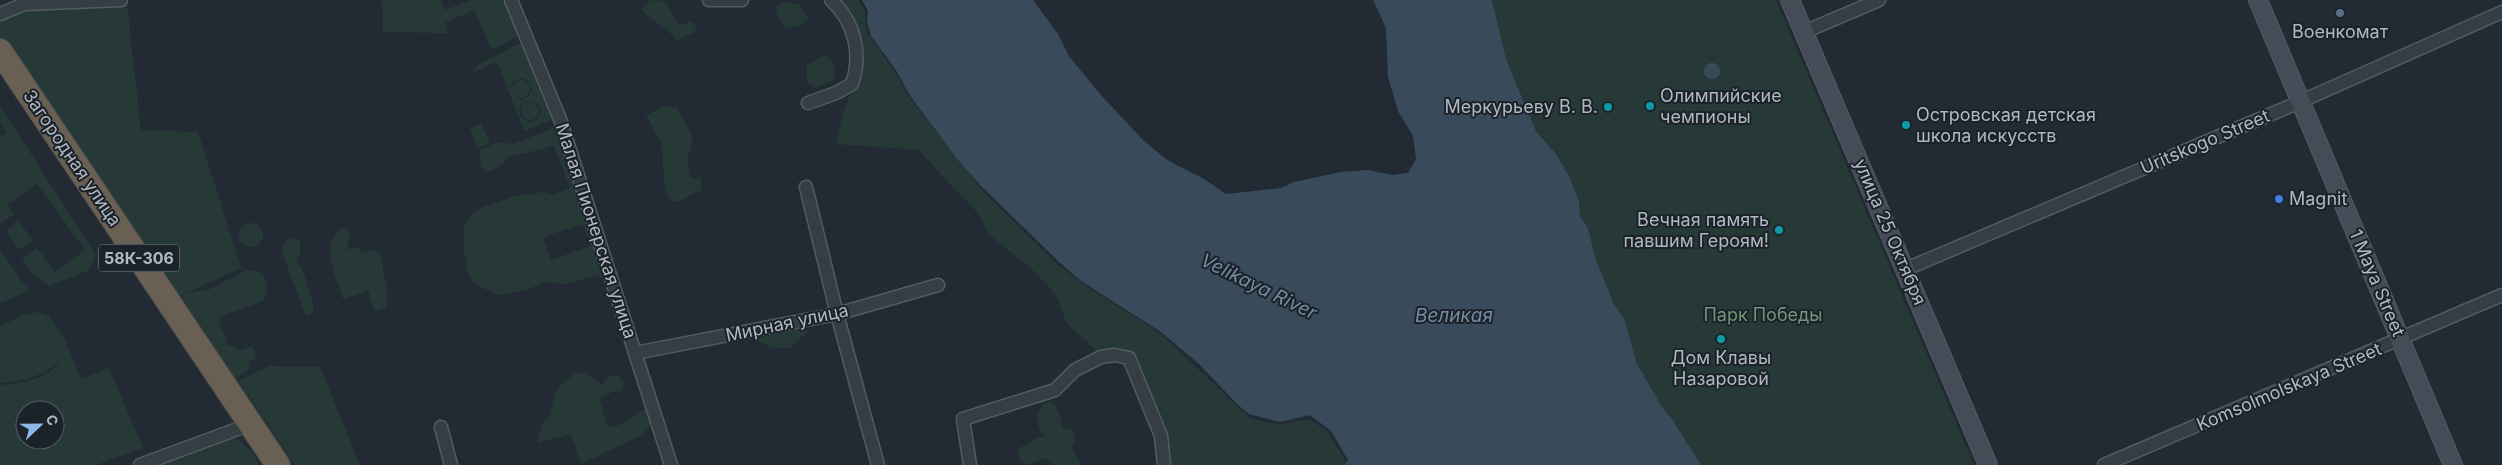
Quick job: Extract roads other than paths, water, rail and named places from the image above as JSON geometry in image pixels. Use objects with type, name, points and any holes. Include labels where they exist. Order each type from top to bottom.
[{"type":"highway","name":"Загородная улица","points":[[0,51],[278,465]]},
{"type":"main road","name":"улица 25 Октября","points":[[1790,0],[1988,465]]},
{"type":"main road","name":"1 Maya Street","points":[[2258,0],[2453,465]]},
{"type":"street","points":[[0,14],[24,4],[121,0]]},
{"type":"street","name":"Малая Пионерская улица","points":[[511,0],[560,119],[672,465]]},
{"type":"street","points":[[709,0],[742,0]]},
{"type":"street","points":[[808,102],[836,93],[852,84],[857,68],[857,48],[850,27],[843,10],[831,0]]},
{"type":"street","points":[[1804,32],[1879,0]]},
{"type":"street","name":"Uritskogo Street","points":[[1906,269],[2300,102],[2502,12]]},
{"type":"street","points":[[806,187],[837,314],[878,465]]},
{"type":"street","name":"Мирная улица","points":[[635,353],[837,314],[938,285]]},
{"type":"street","name":"Komsolmolskaya Street","points":[[2104,465],[2502,295]]},
{"type":"street","points":[[970,465],[963,419],[1055,390],[1075,370],[1101,357],[1115,355],[1129,358],[1137,375],[1162,436],[1164,465]]},
{"type":"street","points":[[140,465],[251,424]]},
{"type":"street","points":[[441,427],[451,465]]},
{"type":"water","name":"Великая","points":[[862,0],[1033,0],[1058,34],[1069,56],[1099,93],[1144,141],[1167,160],[1204,179],[1226,194],[1281,188],[1294,182],[1341,172],[1368,170],[1392,175],[1408,173],[1416,159],[1413,136],[1398,111],[1388,77],[1386,28],[1373,0],[1492,0],[1506,59],[1536,131],[1556,154],[1569,176],[1579,201],[1580,216],[1588,228],[1596,260],[1614,304],[1624,318],[1637,364],[1662,407],[1672,419],[1701,465],[1351,465],[1331,431],[1310,415],[1280,422],[1249,414],[1199,364],[1161,332],[1081,281],[982,187],[958,160],[910,96],[896,70],[871,36],[867,22],[868,11]]},
{"type":"water","points":[[1709,63],[1715,63],[1720,68],[1718,77],[1709,79],[1704,74],[1704,68]]},
{"type":"place","name":"Военкомат","points":[[2340,13]]},
{"type":"place","name":"Олимпийские чемпионы","points":[[1650,106]]},
{"type":"place","name":"Меркурьеву В. В.","points":[[1608,107]]},
{"type":"place","name":"Островская детская школа искусств","points":[[1906,125]]},
{"type":"place","name":"Magnit","points":[[2279,199]]},
{"type":"place","name":"Вечная память павшим Героям!","points":[[1779,230]]},
{"type":"place","name":"Дом Клавы Назаровой","points":[[1721,339]]},
{"type":"water label","name":"Velikaya River","points":[[1259,286]]},
{"type":"park label","name":"Парк Победы","points":[[1763,315]]}]
